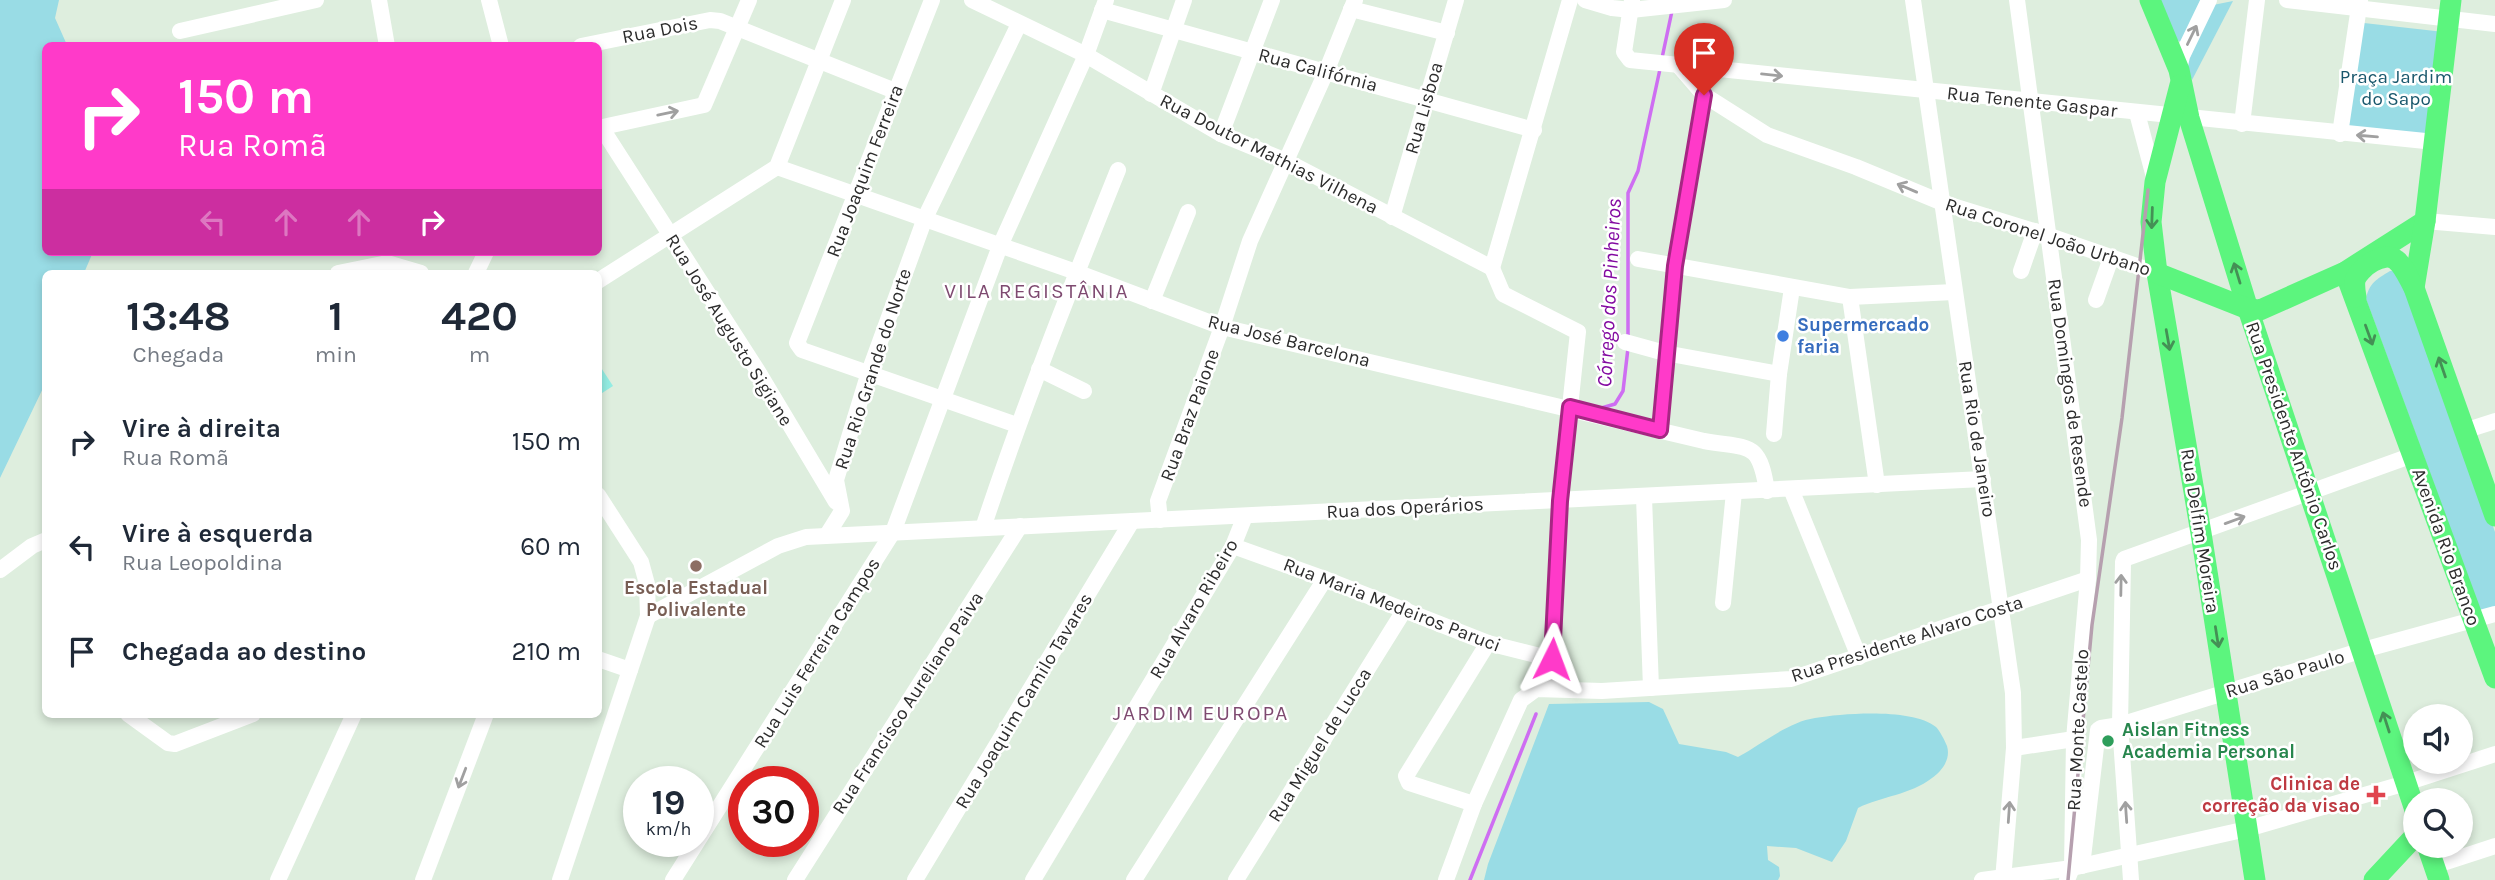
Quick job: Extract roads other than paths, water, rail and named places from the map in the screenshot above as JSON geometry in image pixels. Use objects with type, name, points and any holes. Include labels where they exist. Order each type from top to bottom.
[{"type":"main road","name":"Rua Presidente Antônio Carlos","points":[[2150,0],[2180,75],[2181,117],[2408,788]]},
{"type":"main road","points":[[2414,288],[2425,222],[2450,9]]},
{"type":"main road","name":"Rua Delfim Moreira","points":[[2181,117],[2155,181],[2151,222],[2255,880]]},
{"type":"main road","points":[[2248,309],[2260,310],[2345,272],[2425,222]]},
{"type":"main road","points":[[2357,302],[2356,278],[2367,266],[2384,258],[2396,260],[2414,288],[2495,516]]},
{"type":"main road","name":"Avenida Rio Branco","points":[[2345,272],[2495,678]]},
{"type":"main road","name":"Rua Coronel João Urbano","points":[[2157,273],[2248,309]]},
{"type":"main road","points":[[2374,880],[2403,849]]},
{"type":"street","points":[[180,31],[316,0]]},
{"type":"street","points":[[379,0],[386,42]]},
{"type":"street","points":[[489,0],[500,42]]},
{"type":"street","points":[[602,128],[704,105],[749,0]]},
{"type":"street","points":[[602,278],[777,167],[844,0]]},
{"type":"street","name":"Rua Joaquim Ferreira","points":[[869,372],[802,350],[797,343],[932,0]]},
{"type":"street","name":"Rua Doutor Mathias Vilhena","points":[[972,0],[1086,55],[1221,134],[1286,162],[1492,268]]},
{"type":"street","points":[[1151,94],[1184,0]]},
{"type":"street","points":[[1221,134],[1272,0]]},
{"type":"street","name":"Rua Lisboa","points":[[1392,217],[1456,0]]},
{"type":"street","points":[[1555,689],[1552,659],[1560,501],[1578,332],[1503,295],[1492,268],[1570,0]]},
{"type":"street","points":[[1585,0],[1612,8],[1724,0]]},
{"type":"street","name":"Rua Rio de Janeiro","points":[[1913,0],[2013,693],[2014,748],[2004,878]]},
{"type":"street","name":"Rua Domingos de Resende","points":[[2017,0],[2031,102],[2041,233],[2087,514],[2088,579]]},
{"type":"street","points":[[2180,75],[2182,55],[2209,0]]},
{"type":"street","points":[[2242,124],[2257,0]]},
{"type":"street","points":[[2287,0],[2450,9],[2495,24]]},
{"type":"street","points":[[1353,4],[1447,33]]},
{"type":"street","name":"Rua Braz Paione","points":[[1160,520],[1158,501],[1250,242],[1326,72],[1353,4]]},
{"type":"street","points":[[2340,134],[2359,4]]},
{"type":"street","name":"Rua Califórnia","points":[[1104,5],[1173,30],[1534,130]]},
{"type":"street","name":"Rua Luis Ferreira Campos","points":[[673,880],[893,532],[1000,246],[1086,55],[1104,5]]},
{"type":"street","name":"Rua Tenente Gaspar","points":[[1631,5],[1624,52],[1630,60],[2435,142]]},
{"type":"street","name":"Rua Dois","points":[[601,42],[710,20],[738,28],[895,91]]},
{"type":"street","name":"Rua Rio Grande do Norte","points":[[842,511],[836,480],[869,372],[925,218],[1019,24]]},
{"type":"street","name":"Rua Coronel João Urbano","points":[[1679,66],[1704,95],[1767,135],[1856,167],[1942,203],[2041,233],[2157,273]]},
{"type":"street","points":[[1660,430],[1675,266],[1704,95]]},
{"type":"street","name":"Rua Delfim Moreira","points":[[2137,113],[2155,181]]},
{"type":"street","name":"Rua José Augusto Sigiane","points":[[602,131],[759,373],[855,534]]},
{"type":"street","name":"Rua José Barcelona","points":[[777,167],[1076,272],[1222,327],[1660,430],[1749,448],[1762,464],[1767,491]]},
{"type":"street","points":[[982,528],[1017,425],[1118,170]]},
{"type":"street","points":[[1152,301],[1188,212]]},
{"type":"street","points":[[2425,222],[2495,228]]},
{"type":"street","points":[[2021,271],[2041,233]]},
{"type":"street","points":[[348,270],[389,257],[415,270]]},
{"type":"street","points":[[2096,300],[2111,258]]},
{"type":"street","points":[[1638,260],[1850,298],[1954,292]]},
{"type":"street","points":[[1774,435],[1791,288]]},
{"type":"street","points":[[1850,298],[1877,485]]},
{"type":"street","points":[[1625,342],[1665,353],[1779,374]]},
{"type":"street","points":[[1039,369],[1084,391]]},
{"type":"street","points":[[869,372],[1017,425]]},
{"type":"street","points":[[2464,431],[2495,421]]},
{"type":"street","points":[[2131,880],[2120,726],[2124,559],[2413,455]]},
{"type":"street","name":"Rua dos Operários","points":[[827,535],[1983,480]]},
{"type":"street","points":[[1791,489],[1859,657]]},
{"type":"street","points":[[1723,603],[1734,492]]},
{"type":"street","points":[[1644,497],[1651,688]]},
{"type":"street","points":[[560,880],[648,616],[647,584],[640,562],[602,501]]},
{"type":"street","points":[[648,616],[778,546],[806,537],[827,535],[842,511]]},
{"type":"street","name":"Rua Alvaro Ribeiro","points":[[1033,880],[1233,545],[1245,516]]},
{"type":"street","name":"Rua Joaquim Camilo Tavares","points":[[915,880],[1132,521]]},
{"type":"street","name":"Rua Francisco Aureliano Paiva","points":[[795,880],[1020,527]]},
{"type":"street","points":[[0,570],[42,542]]},
{"type":"street","name":"Rua Maria Medeiros Paruci","points":[[1233,545],[1488,643],[1552,659]]},
{"type":"street","points":[[1134,880],[1325,579]]},
{"type":"street","name":"Rua Presidente Alvaro Costa","points":[[1446,880],[1474,804],[1521,700],[1536,689],[1602,691],[1791,679],[2088,579]]},
{"type":"street","name":"Rua Monte Castelo","points":[[2074,871],[2074,739],[2088,579]]},
{"type":"street","name":"Rua Miguel de Lucca","points":[[1236,880],[1405,609]]},
{"type":"street","name":"Rua São Paulo","points":[[2074,871],[2098,730],[2120,726],[2363,650],[2495,614]]},
{"type":"street","points":[[1474,804],[1409,783],[1406,776],[1488,643]]},
{"type":"street","points":[[602,660],[631,670]]},
{"type":"street","points":[[134,718],[168,743],[175,744],[243,718]]},
{"type":"street","points":[[278,880],[352,718]]},
{"type":"street","points":[[423,880],[484,718]]},
{"type":"street","points":[[2014,748],[2074,739]]},
{"type":"street","points":[[1982,880],[2074,871],[2129,855],[2247,829],[2495,754]]},
{"type":"street","points":[[2437,873],[2495,846]]},
{"type":"waterway","name":"Córrego dos Pinheiros","points":[[1662,58],[1672,11]]},
{"type":"waterway","name":"Córrego dos Pinheiros","points":[[1628,337],[1628,193],[1638,171],[1660,69]]},
{"type":"waterway","name":"Córrego dos Pinheiros","points":[[1598,409],[1615,404],[1623,391],[1628,348]]},
{"type":"waterway","name":"Córrego dos Pinheiros","points":[[1470,880],[1536,714]]},
{"type":"railway","points":[[2068,880],[2092,625],[2122,418],[2148,190]]},
{"type":"place","name":"Supermercado faria","points":[[1783,336]]},
{"type":"place","name":"Escola Estadual Polivalente","points":[[696,566]]},
{"type":"place","name":"Aislan Fitness Academia Personal","points":[[2108,741]]},
{"type":"place","name":"Clinica de correção da visao","points":[[2376,795]]},
{"type":"district","name":"VILA REGISTÂNIA","points":[[1037,291]]},
{"type":"district","name":"JARDIM EUROPA","points":[[1201,713]]},
{"type":"park label","name":"Praça Jardim do Sapo","points":[[2396,88]]}]
